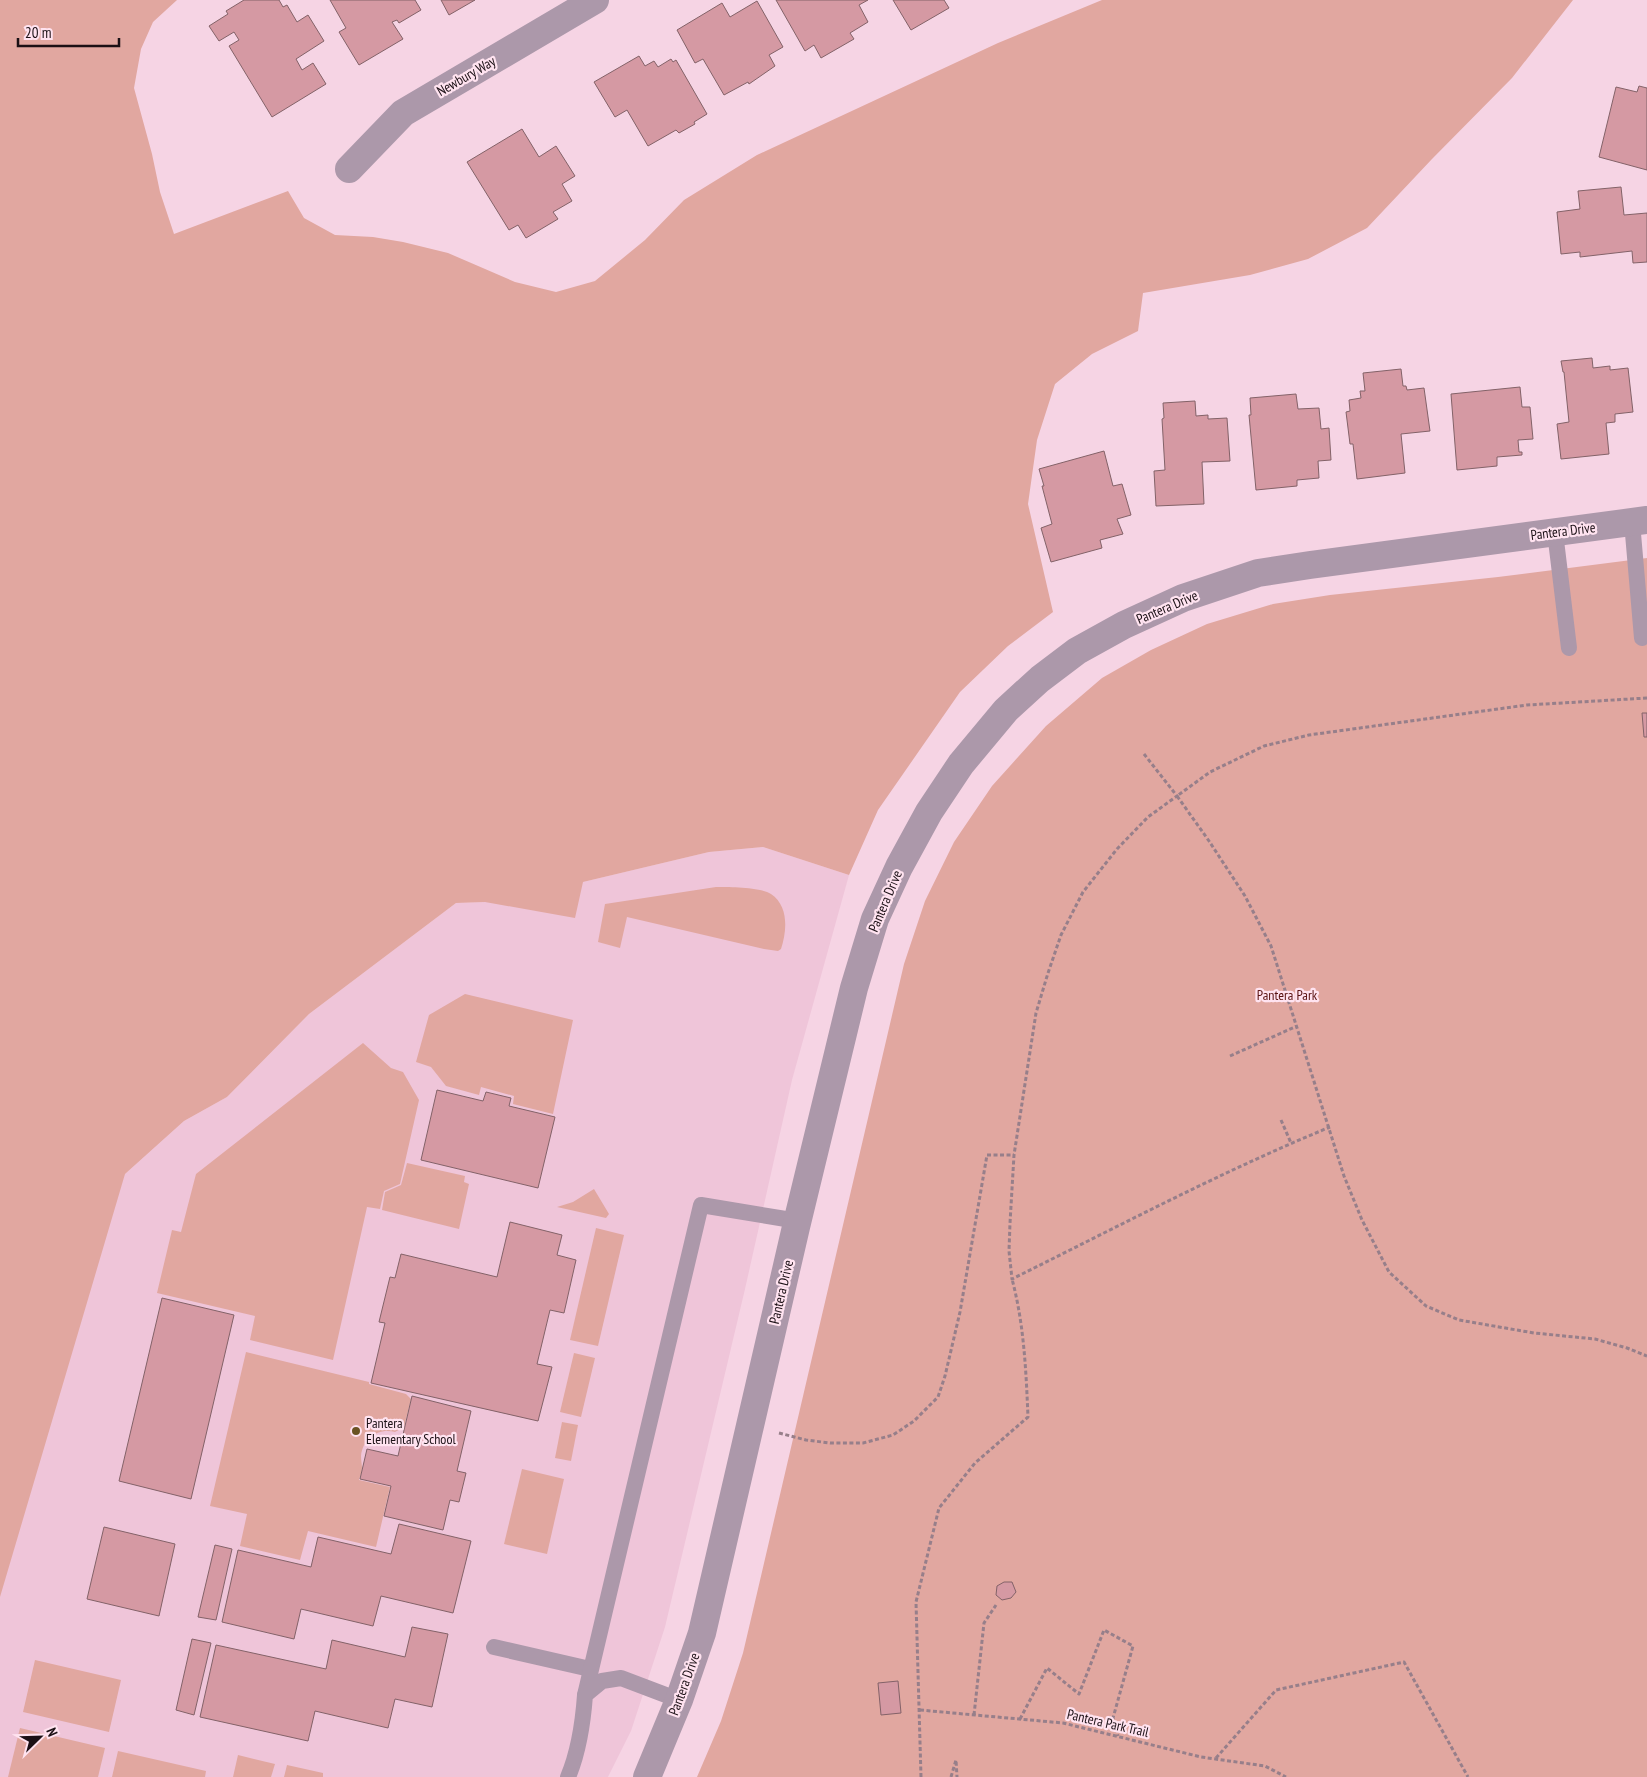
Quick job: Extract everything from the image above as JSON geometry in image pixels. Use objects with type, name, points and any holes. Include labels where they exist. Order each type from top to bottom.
[{"type":"street","name":"Newbury Way","points":[[348,169],[403,113],[595,0]]},
{"type":"street","name":"Pantera Drive","points":[[647,1777],[679,1700],[702,1633],[854,988],[875,919],[899,867],[929,812],[961,764],[1006,710],[1040,679],[1078,651],[1124,625],[1183,598],[1258,573],[1639,521]]},
{"type":"lane","points":[[1639,521],[1642,638]]},
{"type":"lane","points":[[1555,532],[1569,648]]},
{"type":"lane","points":[[568,1777],[582,1727],[585,1694],[590,1669],[700,1205],[798,1221]]},
{"type":"lane","points":[[494,1647],[590,1669]]},
{"type":"lane","points":[[585,1694],[602,1681],[621,1678],[679,1700]]},
{"type":"path","points":[[921,1777],[916,1602],[939,1508],[975,1463],[1028,1417],[1025,1355],[1009,1252],[1014,1155],[1036,1014],[1061,934],[1083,892],[1117,849],[1148,817],[1210,772],[1264,746],[1309,735],[1527,705],[1647,698]]},
{"type":"path","points":[[1144,754],[1209,841],[1249,904],[1271,946],[1344,1176],[1362,1220],[1389,1272],[1426,1306],[1459,1320],[1534,1333],[1595,1339],[1647,1356]]},
{"type":"path","points":[[1230,1056],[1297,1026]]},
{"type":"path","points":[[1282,1120],[1291,1143]]},
{"type":"path","points":[[1012,1279],[1291,1143],[1330,1127]]},
{"type":"path","points":[[750,1426],[806,1440],[848,1444],[863,1443],[894,1435],[914,1421],[938,1397],[945,1376],[965,1285],[987,1155],[1014,1155]]},
{"type":"path","points":[[974,1715],[984,1623],[996,1605]]},
{"type":"path","points":[[1020,1720],[1048,1668],[1079,1694],[1104,1630],[1133,1646],[1113,1718],[1118,1736]]},
{"type":"path","points":[[1216,1759],[1276,1690],[1404,1662],[1468,1777]]},
{"type":"path","name":"Pantera Park Trail","points":[[920,1710],[1063,1723],[1200,1756],[1265,1766],[1286,1777]]},
{"type":"path","points":[[951,1777],[956,1760],[957,1777]]},
{"type":"shaded area","name":"Pantera Elementary School","points":[[763,847],[849,875],[792,1080],[665,1627],[631,1731],[608,1777],[0,1777],[0,1230],[125,1174],[184,1121],[227,1097],[309,1014],[456,903],[485,902],[583,882],[709,852]]},
{"type":"green space","points":[[0,0],[177,0],[153,22],[141,49],[134,88],[160,192],[174,234],[288,191],[304,218],[335,235],[373,237],[448,253],[515,282],[556,292],[595,281],[645,240],[684,200],[757,155],[998,43],[1102,0],[1573,0],[1512,78],[1367,228],[1308,259],[1250,275],[1143,293],[1138,331],[1092,354],[1055,384],[1037,440],[1028,504],[1053,612],[1008,646],[960,692],[878,810],[849,875],[763,847],[709,852],[583,882],[575,918],[485,902],[456,903],[309,1014],[227,1097],[184,1121],[125,1174],[0,1597]]},
{"type":"green space","name":"Pantera Park","points":[[1647,558],[1647,1777],[697,1777],[721,1721],[743,1653],[904,964],[925,901],[954,842],[992,786],[1046,726],[1102,678],[1151,650],[1207,624],[1273,604],[1330,595],[1498,577]]},
{"type":"green space","points":[[716,887],[760,890],[771,894],[777,899],[784,912],[785,919],[781,949],[778,951],[764,949],[627,917],[620,948],[598,942],[605,904]]},
{"type":"green space","points":[[465,994],[573,1020],[553,1114],[513,1104],[514,1096],[481,1087],[479,1095],[446,1086],[431,1067],[416,1062],[429,1015]]},
{"type":"green space","points":[[363,1043],[391,1068],[403,1072],[419,1100],[400,1184],[384,1191],[380,1209],[367,1207],[333,1360],[250,1340],[255,1316],[157,1293],[172,1230],[181,1232],[196,1174]]},
{"type":"green space","points":[[407,1163],[465,1176],[464,1182],[469,1184],[459,1229],[382,1210],[385,1192],[401,1185]]},
{"type":"green space","points":[[594,1189],[609,1214],[606,1218],[557,1207],[573,1202]]},
{"type":"green space","points":[[596,1228],[624,1235],[598,1346],[570,1340]]},
{"type":"green space","points":[[246,1352],[369,1382],[369,1384],[406,1394],[411,1399],[404,1427],[395,1432],[377,1433],[368,1439],[362,1450],[362,1470],[359,1480],[390,1487],[376,1547],[308,1531],[300,1560],[240,1546],[247,1514],[210,1506]]},
{"type":"green space","points":[[574,1353],[595,1358],[581,1417],[560,1412]]},
{"type":"green space","points":[[562,1422],[578,1425],[571,1461],[555,1458]]},
{"type":"green space","points":[[522,1469],[564,1479],[547,1554],[504,1544]]},
{"type":"green space","points":[[35,1660],[121,1680],[109,1732],[23,1712]]},
{"type":"green space","points":[[20,1728],[105,1748],[98,1777],[8,1777]]},
{"type":"green space","points":[[118,1751],[206,1771],[205,1777],[112,1777]]},
{"type":"green space","points":[[238,1755],[275,1764],[271,1777],[233,1777]]},
{"type":"green space","points":[[287,1765],[323,1773],[323,1777],[284,1777]]},
{"type":"building","points":[[244,0],[279,0],[283,7],[287,5],[297,22],[308,15],[324,41],[296,59],[302,70],[313,63],[326,84],[272,117],[229,46],[239,40],[234,32],[219,41],[209,26],[228,14],[226,11]]},
{"type":"building","points":[[330,0],[415,0],[421,10],[399,23],[397,20],[392,22],[403,39],[359,65],[339,32],[346,28]]},
{"type":"building","points":[[441,0],[475,0],[449,15]]},
{"type":"building","points":[[776,0],[868,0],[859,5],[868,22],[850,33],[854,39],[821,58],[814,45],[805,51]]},
{"type":"building","points":[[893,0],[944,0],[949,8],[911,30]]},
{"type":"building","points":[[757,1],[783,47],[769,55],[775,66],[749,84],[748,82],[724,95],[703,59],[695,63],[677,30],[722,3],[730,17]]},
{"type":"building","points":[[639,56],[645,66],[654,61],[658,67],[671,59],[673,62],[676,60],[707,114],[694,122],[695,124],[679,133],[676,130],[648,146],[627,110],[615,117],[594,82]]},
{"type":"building","points":[[1639,86],[1647,88],[1647,170],[1599,157],[1616,87],[1637,92]]},
{"type":"building","points":[[522,129],[539,157],[556,146],[575,176],[562,184],[572,201],[553,212],[558,219],[526,238],[518,225],[509,230],[467,162]]},
{"type":"building","points":[[1621,187],[1624,215],[1647,213],[1647,262],[1633,263],[1632,251],[1580,257],[1580,252],[1561,254],[1557,212],[1580,209],[1578,191]]},
{"type":"building","points":[[1592,358],[1593,368],[1610,366],[1610,370],[1628,368],[1633,412],[1615,414],[1615,422],[1606,423],[1609,454],[1561,459],[1557,424],[1569,422],[1564,372],[1561,361]]},
{"type":"building","points":[[1401,369],[1403,386],[1406,386],[1407,390],[1424,388],[1430,431],[1401,434],[1405,473],[1357,479],[1353,444],[1350,444],[1346,412],[1350,411],[1349,400],[1361,398],[1360,391],[1365,391],[1363,373]]},
{"type":"building","points":[[1520,387],[1522,407],[1530,407],[1533,439],[1518,440],[1519,452],[1522,452],[1522,455],[1497,457],[1497,466],[1457,470],[1451,394]]},
{"type":"building","points":[[1296,394],[1298,409],[1319,408],[1321,429],[1329,428],[1331,460],[1318,461],[1319,478],[1297,480],[1297,486],[1256,490],[1249,415],[1251,415],[1250,398]]},
{"type":"building","points":[[1195,401],[1196,416],[1208,415],[1208,419],[1227,418],[1230,461],[1202,462],[1204,504],[1156,506],[1154,471],[1165,470],[1163,403]]},
{"type":"building","points":[[1104,451],[1113,486],[1122,484],[1131,515],[1117,519],[1123,534],[1100,540],[1102,548],[1051,562],[1041,528],[1052,524],[1039,469]]},
{"type":"building","points":[[1642,713],[1647,713],[1647,737],[1644,737]]},
{"type":"building","points":[[437,1090],[483,1101],[486,1092],[511,1098],[509,1106],[555,1117],[538,1188],[421,1160]]},
{"type":"building","points":[[510,1222],[562,1235],[557,1255],[576,1260],[564,1313],[550,1310],[537,1364],[552,1367],[538,1421],[371,1383],[385,1323],[379,1322],[390,1277],[395,1278],[401,1254],[497,1277]]},
{"type":"building","points":[[162,1298],[234,1315],[191,1499],[119,1481]]},
{"type":"building","points":[[412,1396],[471,1411],[457,1471],[466,1473],[459,1502],[450,1500],[443,1530],[384,1516],[391,1486],[360,1479],[367,1449],[398,1456]]},
{"type":"building","points":[[399,1524],[471,1541],[453,1613],[381,1596],[373,1626],[301,1609],[294,1639],[222,1622],[238,1550],[311,1567],[318,1537],[391,1554]]},
{"type":"building","points":[[104,1527],[175,1544],[159,1616],[87,1599]]},
{"type":"building","points":[[215,1545],[232,1549],[216,1620],[198,1617]]},
{"type":"building","points":[[1004,1582],[1012,1582],[1016,1592],[1011,1598],[1002,1600],[996,1595],[997,1586]]},
{"type":"building","points":[[412,1627],[448,1634],[432,1707],[395,1699],[388,1728],[315,1711],[308,1741],[200,1717],[216,1645],[326,1669],[332,1640],[405,1657]]},
{"type":"building","points":[[192,1639],[211,1643],[194,1715],[176,1710]]},
{"type":"building","points":[[898,1681],[901,1713],[881,1715],[878,1683]]},
{"type":"place","name":"Pantera Elementary School","points":[[356,1431]]}]
